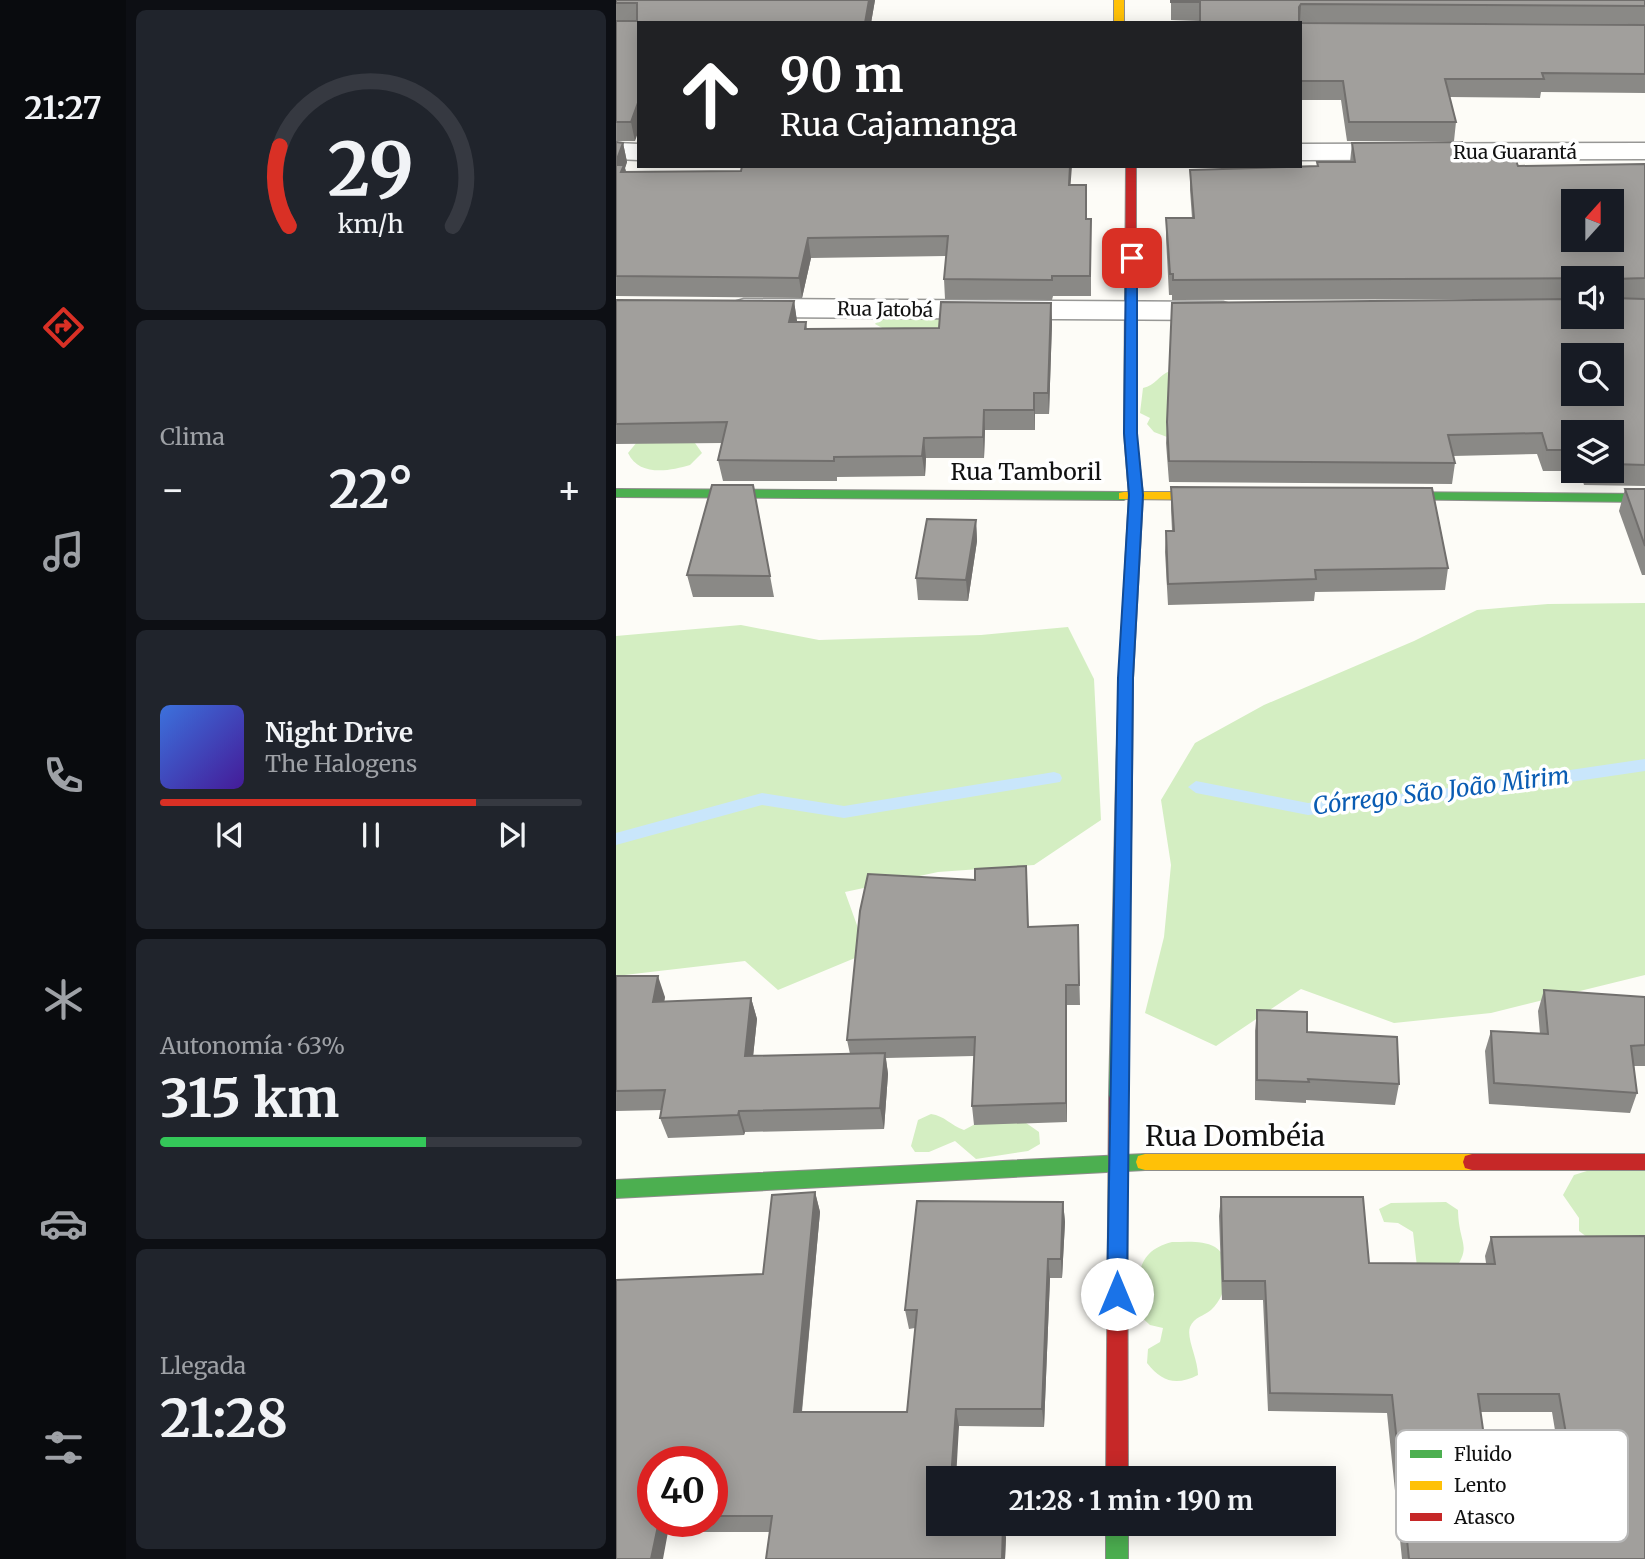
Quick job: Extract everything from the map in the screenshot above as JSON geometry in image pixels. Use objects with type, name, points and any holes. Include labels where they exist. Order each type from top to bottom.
[{"type":"street","points":[[1119,0],[1119,21]]},
{"type":"street","points":[[616,151],[637,152]]},
{"type":"street","name":"Rua Guarantá","points":[[1302,152],[1645,151]]},
{"type":"street","points":[[1117,1466],[1117,1162],[1126,678],[1136,495],[1130,433],[1131,168]]},
{"type":"street","name":"Rua Jatobá","points":[[711,309],[1249,311]]},
{"type":"street","name":"Rua Tamboril","points":[[616,493],[1246,496]]},
{"type":"street","points":[[1370,496],[1645,498]]},
{"type":"street","name":"Rua Dombéia","points":[[616,1189],[1117,1162],[1645,1162]]},
{"type":"street","points":[[1117,1536],[1117,1559]]},
{"type":"green space","points":[[934,312],[951,329],[886,330],[875,324],[882,315]]},
{"type":"green space","points":[[1170,371],[1167,437],[1154,432],[1147,424],[1150,418],[1140,413],[1143,388]]},
{"type":"green space","points":[[637,442],[695,443],[702,453],[690,465],[664,470],[647,469],[633,461],[628,453]]},
{"type":"green space","points":[[1645,603],[1645,975],[1491,1013],[1394,1023],[1301,989],[1216,1046],[1145,1013],[1164,937],[1171,865],[1161,800],[1195,743],[1264,705],[1414,641],[1477,610],[1548,604]]},
{"type":"green space","points":[[741,625],[819,640],[981,635],[1068,627],[1094,679],[1101,820],[1034,865],[938,872],[845,892],[867,953],[778,990],[745,961],[616,976],[616,636]]},
{"type":"green space","points":[[931,1114],[964,1130],[977,1123],[1019,1118],[1039,1132],[1040,1144],[1028,1151],[976,1159],[955,1141],[929,1152],[915,1152],[911,1146],[918,1120]]},
{"type":"green space","points":[[1645,1153],[1645,1281],[1579,1231],[1579,1218],[1563,1195],[1574,1175]]},
{"type":"green space","points":[[1446,1202],[1458,1210],[1464,1246],[1461,1260],[1446,1282],[1419,1284],[1413,1232],[1398,1223],[1384,1222],[1379,1209],[1391,1203]]},
{"type":"green space","points":[[1172,1242],[1200,1242],[1215,1247],[1225,1260],[1227,1269],[1224,1288],[1216,1304],[1190,1327],[1198,1375],[1176,1381],[1164,1378],[1147,1363],[1148,1349],[1160,1342],[1163,1328],[1150,1325],[1140,1316],[1139,1292],[1140,1270],[1144,1261],[1150,1253]]},
{"type":"building","points":[[616,0],[869,0],[865,21],[637,21],[637,3],[616,3]]},
{"type":"building","points":[[1645,0],[1645,6],[1301,4],[1299,21],[1200,21],[1200,2],[1171,2]]},
{"type":"building","points":[[616,21],[637,21],[637,106],[631,122],[616,122]]},
{"type":"building","points":[[1302,23],[1645,25],[1645,74],[1542,73],[1544,79],[1445,79],[1456,122],[1349,122],[1343,81],[1302,81]]},
{"type":"building","points":[[616,142],[623,143],[616,162]]},
{"type":"building","points":[[1462,142],[1466,158],[1515,158],[1518,166],[1645,164],[1645,278],[1624,279],[1624,266],[1561,266],[1561,278],[1173,280],[1173,274],[1170,274],[1166,218],[1194,218],[1190,170],[1302,168],[1318,166],[1317,162],[1355,162],[1352,143]]},
{"type":"building","points":[[616,165],[624,165],[621,172],[741,171],[742,168],[1070,168],[1069,185],[1086,185],[1086,219],[1091,219],[1090,276],[1052,276],[1052,280],[944,279],[948,236],[808,238],[799,278],[616,276]]},
{"type":"building","points":[[1624,298],[1645,299],[1645,465],[1624,464],[1624,420],[1561,420],[1561,450],[1547,450],[1542,433],[1448,435],[1455,463],[1169,461],[1167,422],[1172,303],[1561,299],[1561,329],[1624,329]]},
{"type":"building","points":[[616,300],[794,301],[789,322],[806,322],[805,329],[939,328],[941,302],[1051,303],[1048,393],[1034,393],[1034,410],[984,410],[983,437],[924,438],[922,456],[834,457],[834,461],[718,460],[727,422],[616,424]]},
{"type":"building","points":[[712,485],[753,485],[770,576],[687,575]]},
{"type":"building","points":[[1171,487],[1432,488],[1448,568],[1315,570],[1316,579],[1168,584],[1166,531],[1174,531]]},
{"type":"building","points":[[1625,489],[1645,489],[1645,546]]},
{"type":"building","points":[[927,519],[976,520],[966,580],[916,578]]},
{"type":"building","points":[[1026,866],[1028,927],[1078,925],[1079,985],[1066,985],[1066,1103],[972,1106],[975,1037],[847,1040],[860,911],[868,874],[975,880],[975,869]]},
{"type":"building","points":[[616,976],[658,976],[653,1002],[751,998],[745,1056],[885,1053],[880,1108],[739,1111],[738,1115],[660,1118],[665,1090],[616,1091]]},
{"type":"building","points":[[1544,990],[1645,997],[1645,1045],[1631,1046],[1637,1093],[1494,1083],[1491,1031],[1548,1034]]},
{"type":"building","points":[[1257,1010],[1307,1012],[1307,1032],[1397,1037],[1399,1084],[1308,1079],[1309,1082],[1257,1080]]},
{"type":"building","points":[[815,1192],[794,1412],[907,1412],[917,1310],[905,1310],[917,1201],[1063,1202],[1061,1259],[1048,1259],[1042,1409],[956,1409],[952,1466],[926,1466],[926,1536],[1003,1536],[1002,1559],[766,1559],[772,1516],[728,1516],[728,1446],[637,1446],[637,1537],[656,1537],[651,1559],[616,1559],[616,1280],[763,1274],[772,1195]]},
{"type":"building","points":[[1221,1197],[1363,1197],[1369,1263],[1495,1264],[1491,1237],[1645,1236],[1645,1559],[1409,1559],[1407,1542],[1628,1542],[1628,1430],[1565,1430],[1559,1394],[1478,1394],[1483,1430],[1396,1430],[1396,1434],[1392,1395],[1270,1393],[1265,1281],[1223,1281]]},
{"type":"waterway","name":"Córrego São João Mirim","points":[[1196,787],[1308,809],[1428,797],[1645,765]]},
{"type":"waterway","name":"Córrego São João Mirim","points":[[616,839],[762,799],[844,812],[1054,778]]},
{"type":"traffic: fast","points":[[616,493],[1124,496]]},
{"type":"traffic: fast","points":[[1381,496],[1645,498]]},
{"type":"traffic: fast","points":[[1118,1098],[1124,778]]},
{"type":"traffic: fast","points":[[616,1189],[1145,1162]]},
{"type":"traffic: fast","points":[[1117,1536],[1117,1559]]},
{"type":"traffic: slow","points":[[1119,0],[1119,21]]},
{"type":"traffic: slow","points":[[1124,496],[1223,496]]},
{"type":"traffic: slow","points":[[1145,1162],[1472,1162]]},
{"type":"traffic: jam","points":[[1124,778],[1126,678],[1136,495],[1130,433],[1131,168]]},
{"type":"traffic: jam","points":[[1117,1466],[1118,1098]]},
{"type":"traffic: jam","points":[[1472,1162],[1645,1162]]},
{"type":"route","points":[[1117,1294],[1126,678],[1136,495],[1130,433],[1132,258]]}]
